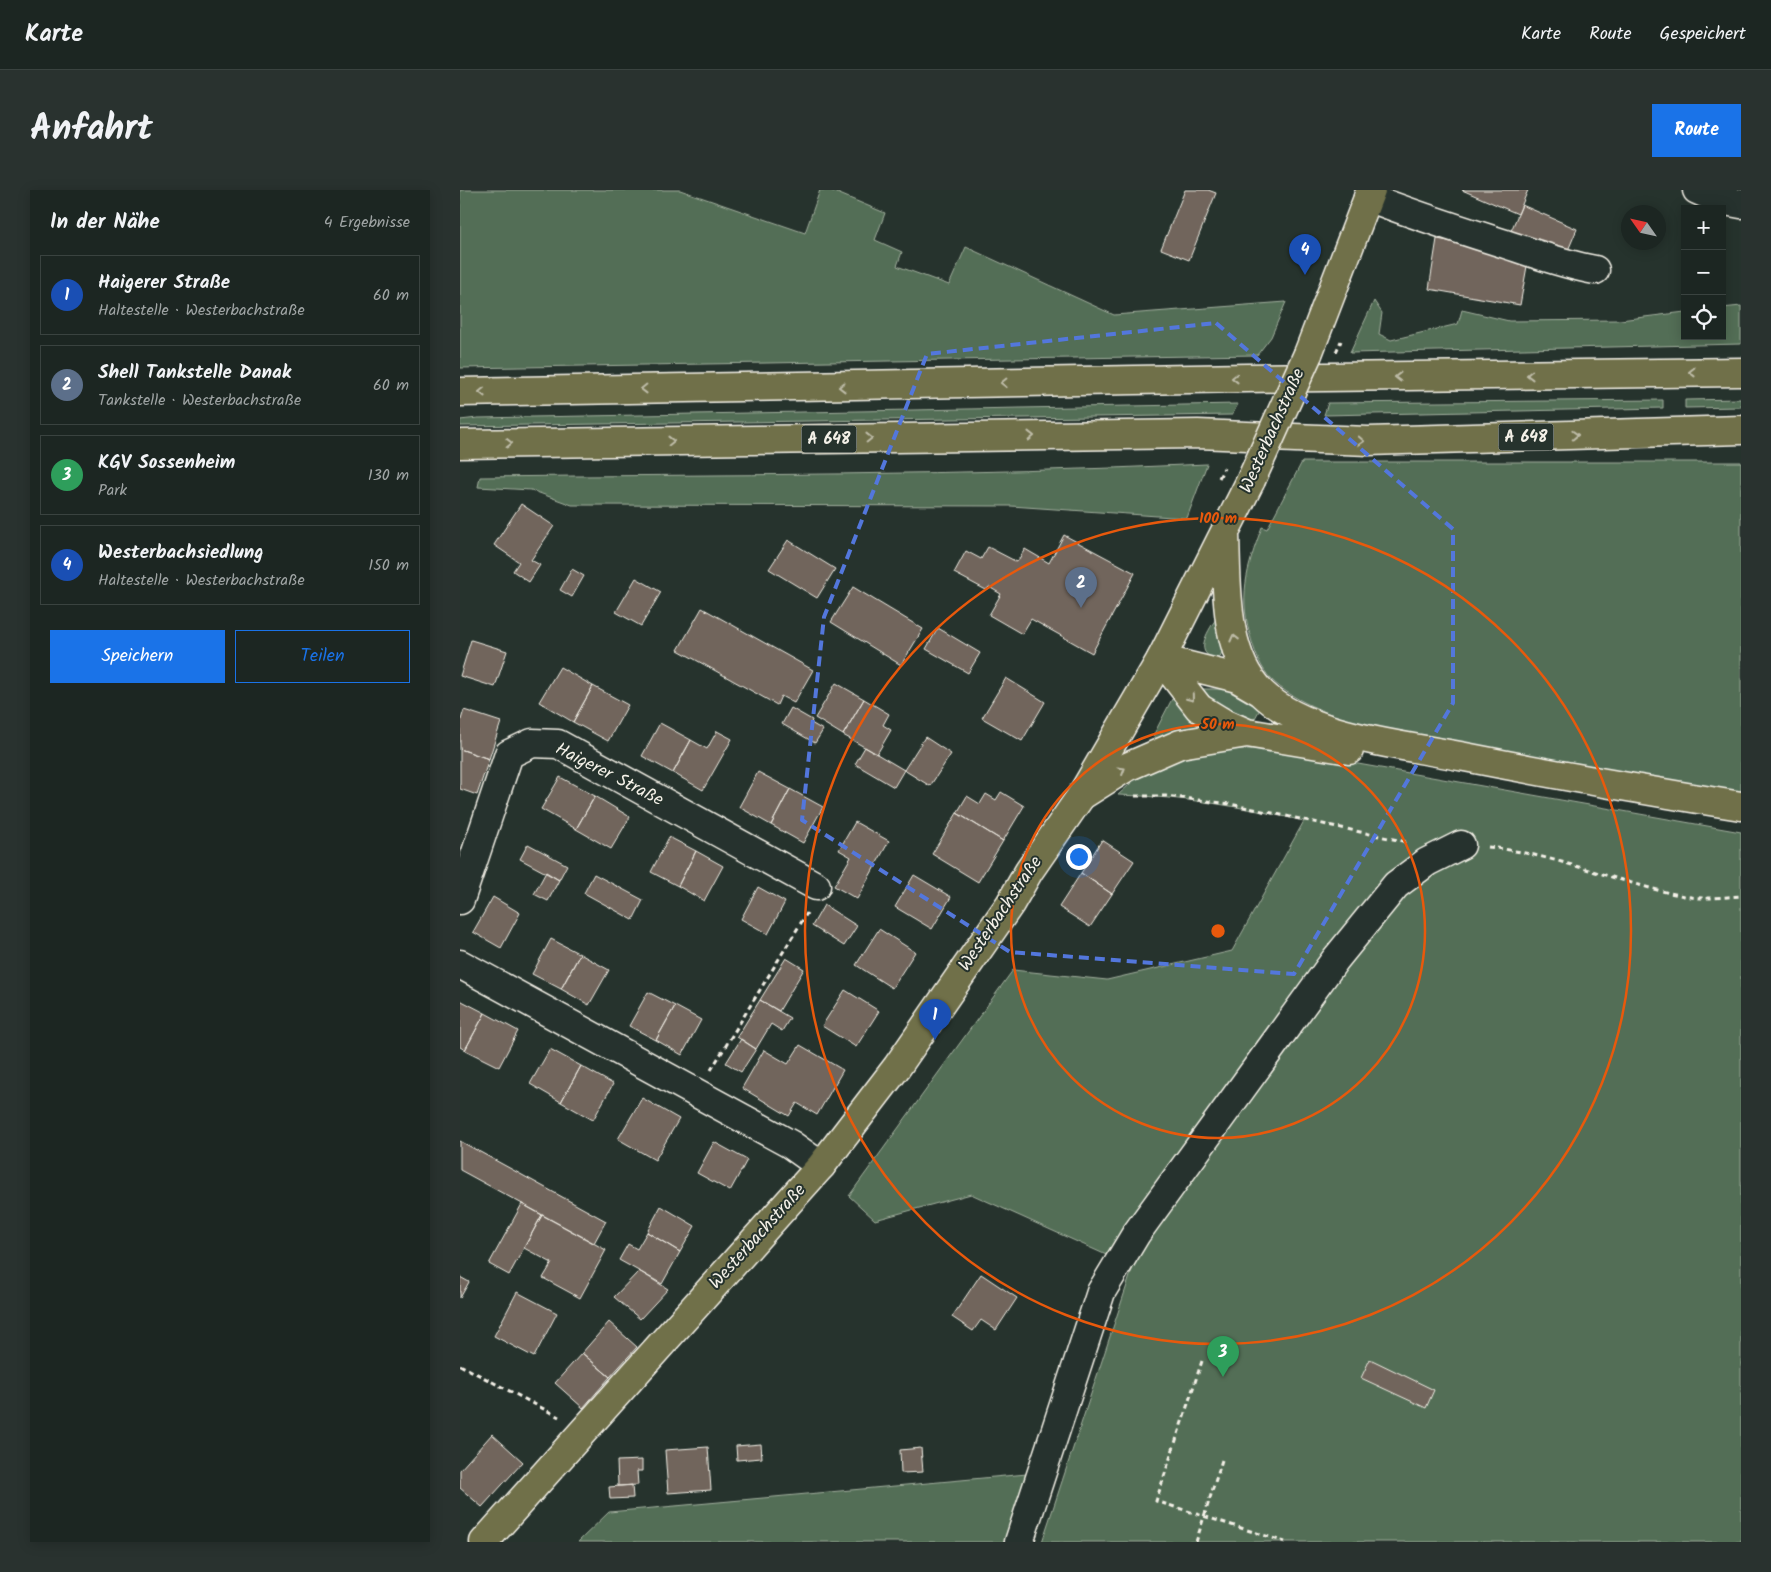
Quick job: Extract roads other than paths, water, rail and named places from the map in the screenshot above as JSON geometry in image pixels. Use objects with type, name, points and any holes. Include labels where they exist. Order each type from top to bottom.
[{"type":"main road","name":"Westerbachstraße","points":[[484,1542],[821,1166],[897,1067],[1010,904],[1029,871],[1081,796],[1161,659],[1251,480],[1314,340],[1370,194]]},
{"type":"main road","points":[[460,392],[1246,378],[1741,372]]},
{"type":"main road","name":"A 648","points":[[460,444],[1198,434],[1368,441],[1741,430]]},
{"type":"main road","points":[[1225,534],[1228,614],[1245,671],[1262,693]]},
{"type":"main road","points":[[1161,659],[1237,678],[1294,715],[1336,732],[1566,777],[1741,806]]},
{"type":"main road","points":[[1161,659],[1199,708],[1222,722],[1247,733],[1283,738],[1741,823]]},
{"type":"main road","points":[[1081,796],[1127,767],[1180,744],[1247,733]]},
{"type":"street","points":[[1697,190],[1720,200],[1741,204]]},
{"type":"street","points":[[1370,194],[1450,228],[1501,242],[1562,264],[1595,270]]},
{"type":"street","name":"Haigerer Straße","points":[[460,900],[509,754],[532,743],[558,744],[816,886]]},
{"type":"street","points":[[1019,1542],[1101,1292],[1136,1234],[1335,960],[1396,885],[1427,862],[1461,845]]},
{"type":"street","points":[[460,964],[790,1144],[821,1166]]},
{"type":"place","name":"Westerbachsiedlung","points":[[1305,275]]},
{"type":"place","name":"Shell Tankstelle Danak","points":[[1081,608]]},
{"type":"place","name":"Haigerer Straße","points":[[935,1040]]},
{"type":"place","name":"KGV Sossenheim","points":[[1223,1377]]}]
